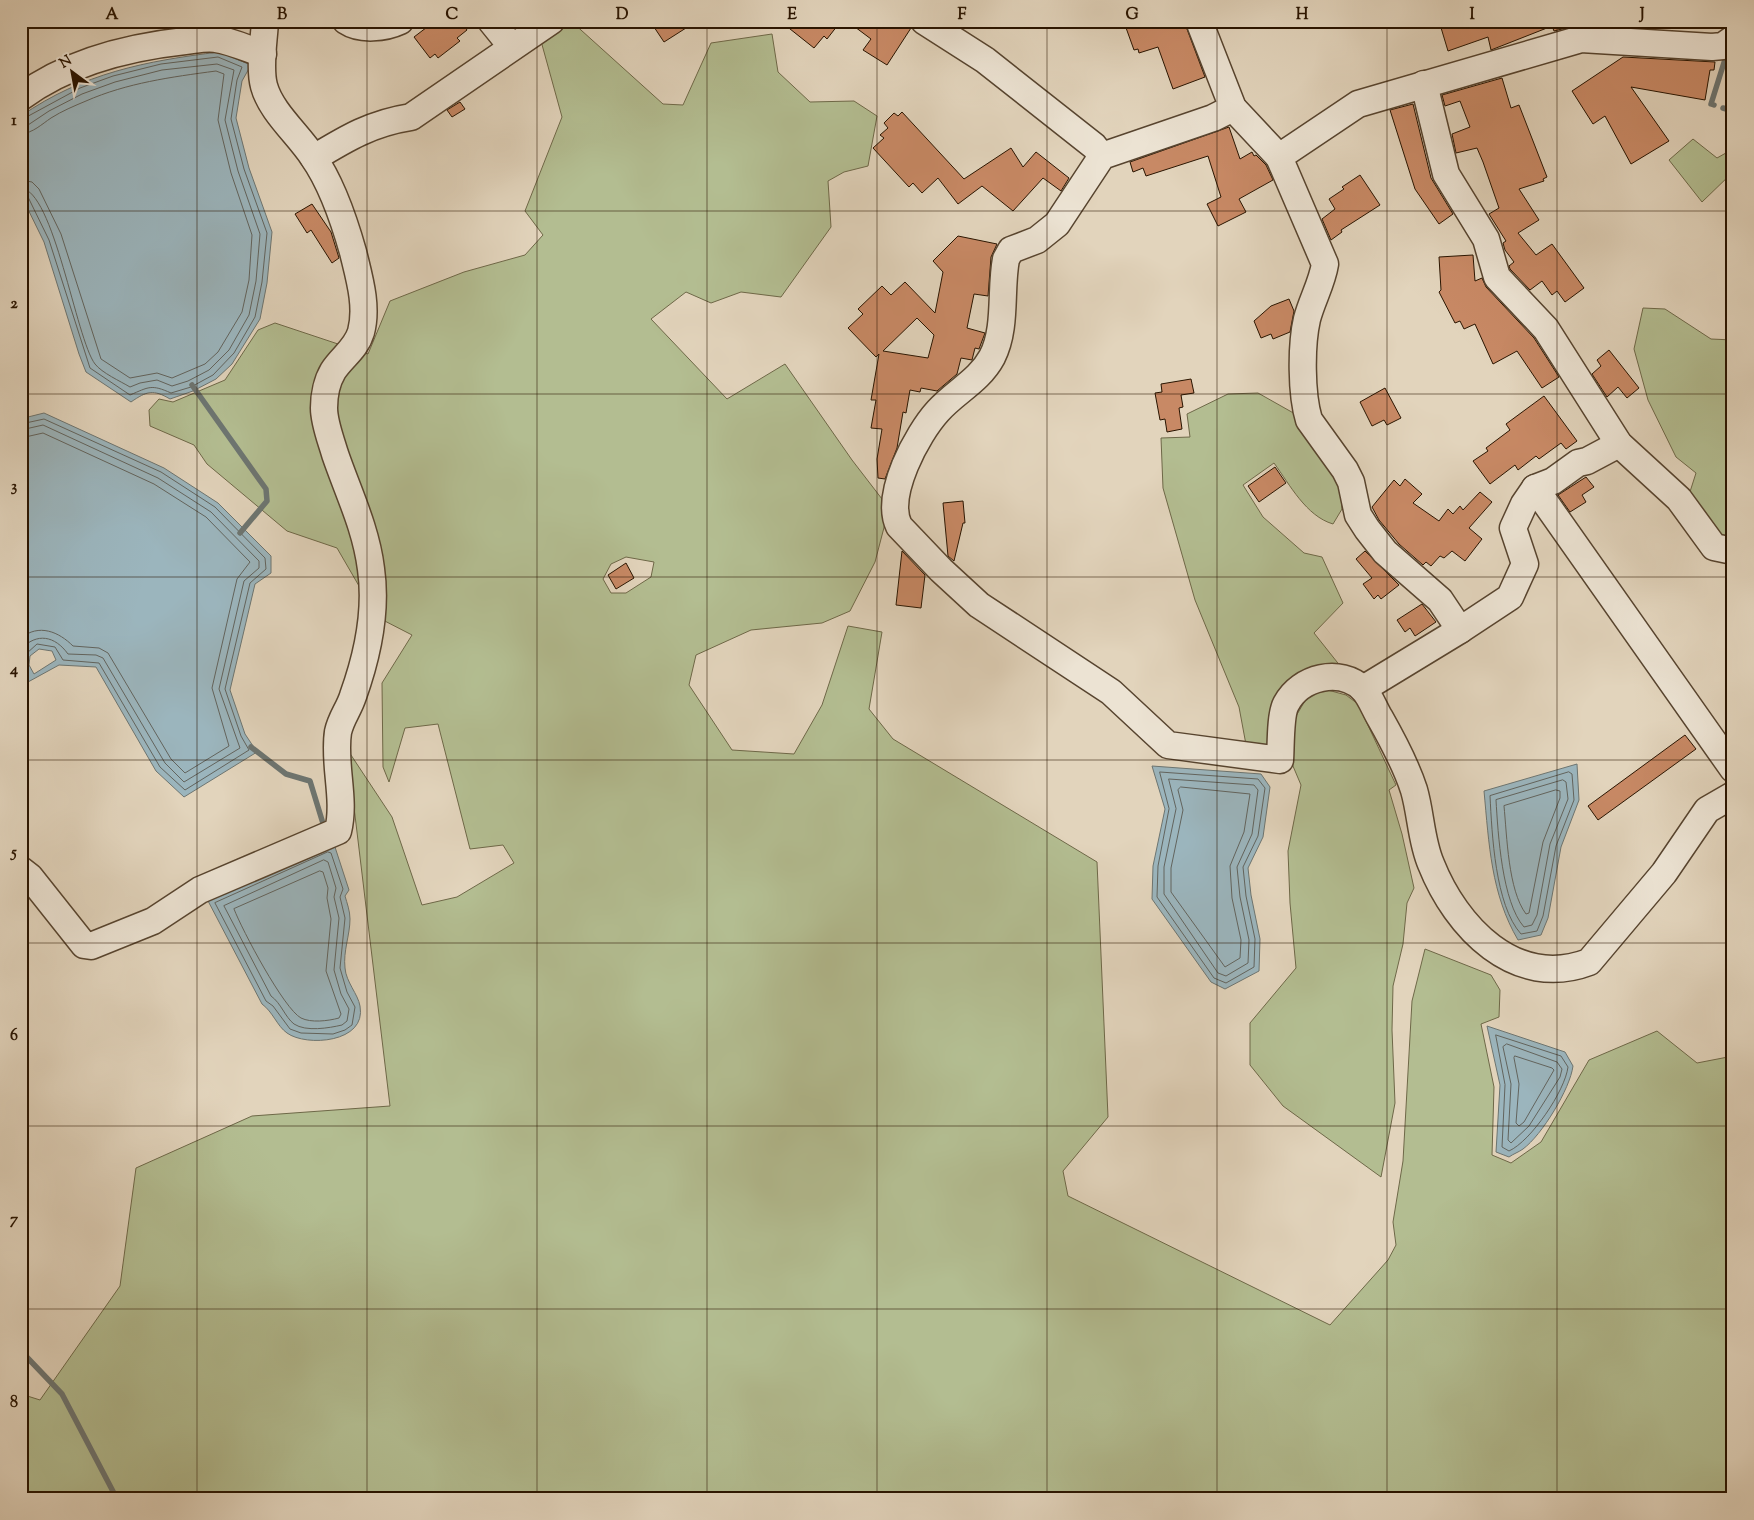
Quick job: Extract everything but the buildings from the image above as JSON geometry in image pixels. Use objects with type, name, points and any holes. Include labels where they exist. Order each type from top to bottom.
[{"type":"street","points":[[21,870],[30,877],[84,945],[91,946],[154,921],[200,890],[338,830],[342,816],[338,733],[343,715],[352,699],[366,652],[371,616],[372,571],[364,530],[329,435],[324,408],[326,390],[333,371],[350,353],[360,334],[364,313],[360,280],[352,249],[332,193],[314,158],[268,97],[263,84],[264,21]]},
{"type":"street","points":[[346,21],[351,24],[378,28],[400,21]]},
{"type":"street","points":[[491,21],[512,47]]},
{"type":"street","points":[[314,158],[355,133],[389,120],[411,117],[551,21]]},
{"type":"street","points":[[924,21],[985,60],[1094,146],[1102,156]]},
{"type":"street","points":[[1199,21],[1234,108],[1280,161],[1325,264],[1322,280],[1307,320],[1303,359],[1306,411],[1309,420],[1345,470],[1351,482],[1358,515],[1367,529],[1385,552],[1440,600],[1460,630]]},
{"type":"street","points":[[21,97],[36,86],[68,70],[122,53],[163,44],[214,38],[263,54]]},
{"type":"street","points":[[1280,161],[1358,104],[1581,39],[1712,47],[1723,46],[1733,39]]},
{"type":"street","points":[[1424,84],[1446,174],[1486,239],[1497,277],[1546,329],[1618,444],[1679,499],[1714,547],[1733,551]]},
{"type":"street","points":[[1234,108],[1213,118],[1102,156],[1057,224],[1037,240],[1011,250],[1006,258],[1000,328],[993,355],[972,383],[940,409],[917,442],[902,475],[894,505],[898,526],[979,605],[1098,682],[1168,745],[1280,760],[1285,705],[1298,688],[1315,679],[1334,676],[1353,682],[1364,689],[1397,748],[1414,790],[1430,862],[1441,886],[1479,938],[1494,951],[1520,964],[1543,969],[1577,966],[1589,962],[1664,873],[1707,810],[1733,795]]},
{"type":"street","points":[[1364,689],[1510,597],[1525,564],[1513,528],[1524,504],[1535,488],[1553,480],[1578,463],[1587,461],[1618,444]]},
{"type":"street","points":[[1535,488],[1733,769]]},
{"type":"green space","points":[[571,21],[663,104],[683,105],[711,43],[772,34],[778,72],[810,102],[854,101],[877,116],[868,166],[844,172],[828,181],[831,227],[781,297],[741,292],[711,303],[686,292],[651,319],[727,399],[785,364],[852,460],[882,499],[887,516],[875,562],[850,611],[822,623],[751,630],[696,655],[689,685],[732,750],[794,754],[822,705],[848,626],[882,632],[869,709],[893,739],[1097,862],[1108,1117],[1063,1171],[1068,1196],[1330,1325],[1388,1260],[1396,1245],[1393,1222],[1403,1161],[1412,1001],[1425,949],[1491,975],[1500,990],[1499,1017],[1481,1024],[1494,1087],[1492,1155],[1511,1163],[1541,1142],[1589,1060],[1657,1031],[1697,1063],[1733,1056],[1733,1499],[21,1499],[21,1394],[40,1400],[120,1286],[136,1168],[252,1116],[390,1106],[347,749],[392,817],[422,905],[457,897],[514,863],[503,845],[470,849],[438,724],[405,728],[389,782],[383,767],[382,683],[412,635],[377,617],[337,548],[287,531],[207,464],[194,445],[150,426],[149,410],[159,399],[173,402],[225,380],[258,330],[275,323],[368,354],[390,301],[464,272],[525,255],[543,235],[525,211],[562,117],[541,41]],"holes":[[[626,557],[654,562],[651,577],[626,593],[611,593],[603,579],[611,564]]]},
{"type":"green space","points":[[1693,139],[1717,158],[1733,149],[1733,172],[1702,202],[1669,160]]},
{"type":"green space","points":[[1733,207],[1733,245],[1726,216]]},
{"type":"green space","points":[[1643,308],[1665,309],[1711,339],[1733,340],[1733,543],[1720,541],[1688,498],[1696,473],[1676,457],[1648,400],[1634,349]]},
{"type":"green space","points":[[1258,393],[1297,415],[1340,481],[1342,509],[1333,524],[1323,520],[1299,499],[1274,463],[1243,485],[1263,517],[1304,553],[1322,557],[1343,603],[1314,633],[1341,667],[1322,669],[1272,752],[1247,750],[1239,707],[1195,600],[1163,488],[1161,438],[1190,437],[1187,414],[1228,394]]},
{"type":"green space","points":[[1324,689],[1346,695],[1358,704],[1396,785],[1389,790],[1402,834],[1414,888],[1407,903],[1403,944],[1393,986],[1392,1030],[1395,1103],[1381,1177],[1283,1106],[1250,1065],[1250,1023],[1296,968],[1290,903],[1288,851],[1301,785],[1290,759],[1296,716],[1309,694]]},
{"type":"water","points":[[219,52],[251,65],[242,81],[236,118],[249,168],[272,232],[267,283],[260,319],[232,364],[216,379],[193,391],[170,399],[159,394],[150,393],[141,395],[131,402],[86,372],[79,354],[44,242],[21,195],[21,116],[44,101],[68,89],[116,71],[166,60]]},
{"type":"water","points":[[44,413],[164,468],[218,503],[271,556],[271,573],[255,584],[230,690],[245,734],[257,752],[184,797],[156,771],[96,667],[59,665],[28,682],[21,682],[21,422],[24,418]],"holes":[[[39,649],[52,651],[56,660],[34,674],[29,665],[30,656]]]},
{"type":"water","points":[[1577,764],[1579,800],[1561,847],[1548,918],[1541,935],[1518,940],[1509,923],[1497,887],[1490,849],[1484,791]]},
{"type":"water","points":[[1152,766],[1261,774],[1270,787],[1263,837],[1248,868],[1251,895],[1260,939],[1259,971],[1225,989],[1211,982],[1152,899],[1153,866],[1165,809]]},
{"type":"water","points":[[334,844],[349,890],[345,896],[350,919],[345,968],[347,978],[359,1001],[360,1018],[354,1028],[333,1039],[307,1040],[287,1033],[262,1004],[207,899]]},
{"type":"water","points":[[1487,1026],[1565,1052],[1573,1066],[1567,1087],[1546,1123],[1530,1142],[1509,1157],[1496,1152],[1500,1085]]},
{"type":"waterway","points":[[1714,105],[1711,104],[1727,53]]},
{"type":"waterway","points":[[1723,108],[1733,111]]},
{"type":"waterway","points":[[192,385],[266,489],[267,501],[240,533]]},
{"type":"waterway","points":[[251,747],[286,774],[310,781],[325,830]]},
{"type":"waterway","points":[[21,1351],[62,1394],[117,1499]]}]
